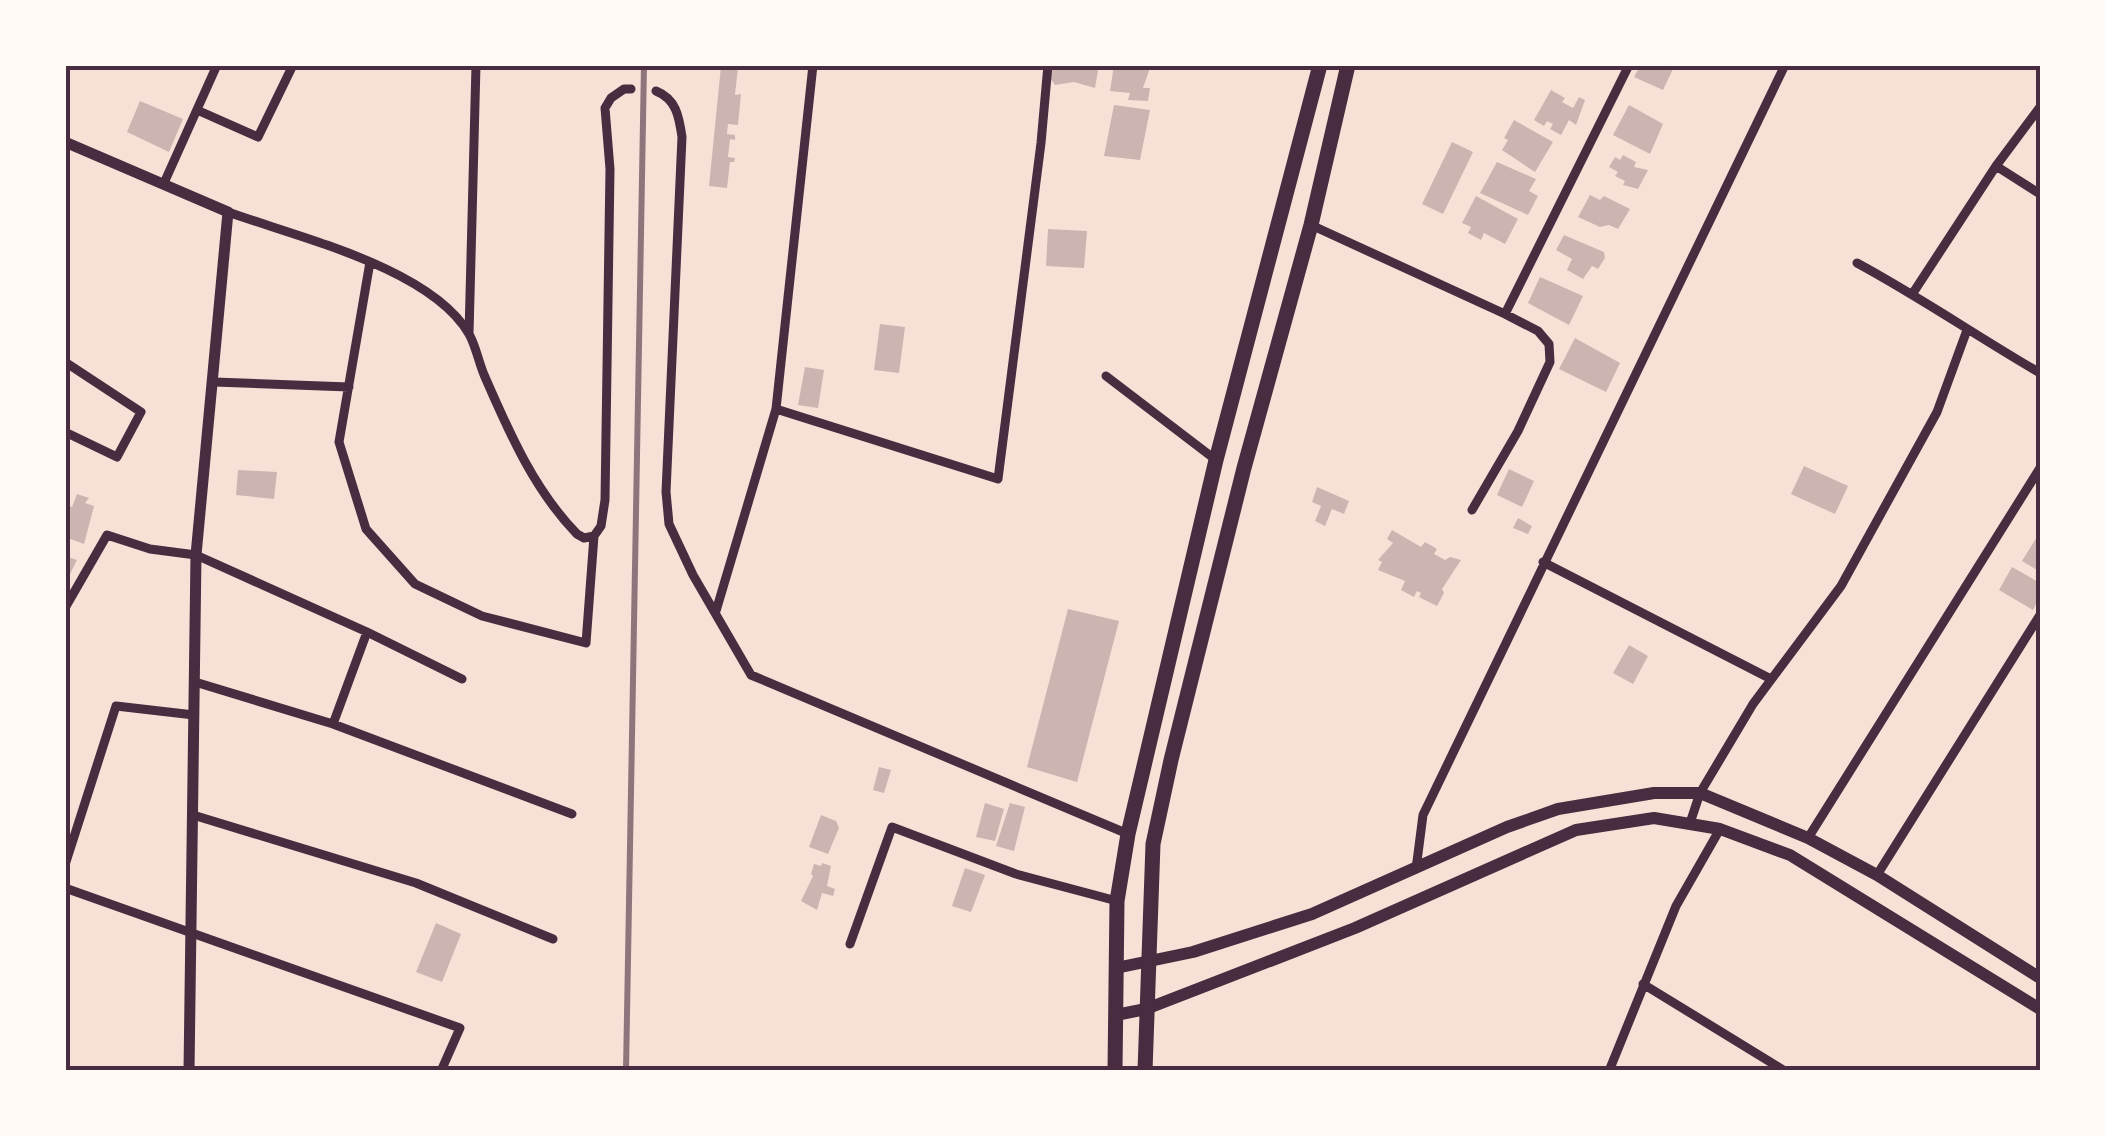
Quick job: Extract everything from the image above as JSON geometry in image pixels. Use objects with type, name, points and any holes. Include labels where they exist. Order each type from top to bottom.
[{"type":"main road","points":[[1116,1071],[1117,902],[1128,834],[1216,460],[1320,65]]},
{"type":"main road","points":[[1145,1071],[1153,844],[1244,468],[1311,225],[1348,65]]},
{"type":"main road","points":[[1116,968],[1244,938],[1312,914],[1507,827],[1558,809],[1654,793],[1700,793],[1808,838],[1876,875],[2040,978]]},
{"type":"main road","points":[[1116,1015],[1146,1008],[1355,928],[1576,830],[1654,818],[1720,828],[1790,856],[2039,1006]]},
{"type":"street","points":[[164,183],[217,65]]},
{"type":"street","points":[[197,110],[258,137],[293,65]]},
{"type":"street","points":[[476,65],[469,334],[524,462],[562,519],[577,534],[594,536]]},
{"type":"street","points":[[716,611],[776,409],[813,65]]},
{"type":"street","points":[[776,409],[998,479],[1048,65]]},
{"type":"street","points":[[1505,314],[1629,65]]},
{"type":"street","points":[[1416,869],[1424,814],[1785,65]]},
{"type":"street","points":[[370,262],[339,442],[366,529],[415,584],[482,616],[586,643],[594,536],[605,500],[610,170],[605,108],[624,88],[630,89]]},
{"type":"street","points":[[656,91],[670,99],[679,116],[682,137],[666,492],[669,524],[693,575],[751,676],[1128,834]]},
{"type":"street","points":[[1913,293],[1996,166],[2040,107]]},
{"type":"street","points":[[65,142],[228,212],[370,262],[429,290],[469,334]]},
{"type":"street","points":[[1996,166],[2040,194]]},
{"type":"street","points":[[189,1071],[196,555],[228,212]]},
{"type":"street","points":[[1311,225],[1505,314],[1538,332],[1548,344],[1550,362],[1518,432],[1472,510]]},
{"type":"street","points":[[1857,263],[1913,293],[2040,373]]},
{"type":"street","points":[[1690,823],[1700,793],[1752,704],[1841,586],[1936,412],[1967,330]]},
{"type":"street","points":[[65,362],[141,412],[117,457],[65,432]]},
{"type":"street","points":[[1106,376],[1216,460]]},
{"type":"street","points":[[214,382],[349,387]]},
{"type":"street","points":[[1808,838],[2040,468]]},
{"type":"street","points":[[65,608],[107,535],[150,549],[196,555],[462,679]]},
{"type":"street","points":[[1543,562],[1771,679]]},
{"type":"street","points":[[1876,875],[2040,616]]},
{"type":"street","points":[[332,724],[367,632]]},
{"type":"street","points":[[194,682],[332,724],[572,814]]},
{"type":"street","points":[[65,865],[116,706],[194,715]]},
{"type":"street","points":[[193,815],[416,882],[553,938]]},
{"type":"street","points":[[850,944],[892,827],[1016,874],[1117,902]]},
{"type":"street","points":[[1609,1071],[1676,906],[1720,828]]},
{"type":"street","points":[[65,888],[460,1028],[440,1071]]},
{"type":"street","points":[[1643,984],[1785,1071]]},
{"type":"building","points":[[1054,65],[1099,65],[1095,88],[1074,82],[1055,85],[1050,78]]},
{"type":"building","points":[[1114,65],[1151,65],[1143,88],[1150,88],[1148,101],[1128,100],[1130,93],[1110,91]]},
{"type":"building","points":[[1667,65],[1673,69],[1663,90],[1634,77],[1640,66]]},
{"type":"building","points":[[721,66],[738,67],[735,95],[741,94],[738,125],[728,124],[727,134],[735,135],[735,140],[730,139],[728,157],[735,158],[730,162],[727,188],[709,186]]},
{"type":"building","points":[[1551,90],[1573,108],[1579,97],[1585,100],[1576,125],[1569,120],[1561,135],[1550,129],[1553,124],[1547,121],[1544,126],[1534,120]]},
{"type":"building","points":[[140,101],[183,119],[169,152],[127,132]]},
{"type":"building","points":[[1114,105],[1150,110],[1140,160],[1104,156]]},
{"type":"building","points":[[1629,105],[1663,124],[1650,154],[1613,135]]},
{"type":"building","points":[[1514,120],[1553,142],[1535,172],[1502,150]]},
{"type":"building","points":[[1452,142],[1473,152],[1443,214],[1422,204]]},
{"type":"building","points":[[1623,155],[1636,162],[1634,167],[1648,170],[1638,189],[1623,185],[1625,181],[1615,176],[1618,172],[1609,167],[1615,157],[1620,160]]},
{"type":"building","points":[[1497,162],[1536,179],[1529,191],[1538,196],[1528,215],[1480,193]]},
{"type":"building","points":[[1590,195],[1600,200],[1604,196],[1630,209],[1618,229],[1600,227],[1578,217]]},
{"type":"building","points":[[1476,196],[1518,219],[1505,244],[1484,233],[1481,240],[1468,233],[1471,227],[1462,223]]},
{"type":"building","points":[[1048,229],[1087,231],[1084,268],[1046,266]]},
{"type":"building","points":[[1564,235],[1604,252],[1598,269],[1592,266],[1583,279],[1567,270],[1572,259],[1556,250]]},
{"type":"building","points":[[1540,277],[1583,296],[1569,325],[1528,303]]},
{"type":"building","points":[[880,324],[905,327],[899,373],[874,370]]},
{"type":"building","points":[[1575,338],[1620,363],[1606,392],[1559,369]]},
{"type":"building","points":[[805,367],[824,370],[818,408],[798,405]]},
{"type":"building","points":[[1804,466],[1848,486],[1835,514],[1791,494]]},
{"type":"building","points":[[1509,469],[1534,481],[1522,507],[1497,495]]},
{"type":"building","points":[[238,470],[277,472],[274,499],[236,495]]},
{"type":"building","points":[[1317,487],[1349,501],[1344,514],[1332,509],[1325,526],[1315,521],[1321,506],[1312,502]]},
{"type":"building","points":[[77,494],[89,498],[85,503],[94,506],[84,544],[65,537],[65,504],[72,507]]},
{"type":"building","points":[[1518,518],[1532,526],[1528,534],[1513,528]]},
{"type":"building","points":[[1392,530],[1421,547],[1425,542],[1445,560],[1461,560],[1442,589],[1444,593],[1437,606],[1419,597],[1421,593],[1417,591],[1414,597],[1401,590],[1405,581],[1378,570],[1382,562],[1378,560],[1393,543],[1387,539]]},
{"type":"building","points":[[2037,537],[2040,539],[2040,572],[2022,561]]},
{"type":"building","points":[[65,556],[77,560],[66,582],[65,581]]},
{"type":"building","points":[[2012,567],[2040,583],[2040,597],[2033,610],[1999,590]]},
{"type":"building","points":[[1068,609],[1119,621],[1077,782],[1027,767]]},
{"type":"building","points":[[1629,645],[1648,656],[1633,684],[1613,673]]},
{"type":"building","points":[[879,767],[891,770],[884,793],[873,790]]},
{"type":"building","points":[[985,803],[1004,809],[995,841],[976,837]]},
{"type":"building","points":[[1010,803],[1025,807],[1014,851],[996,846]]},
{"type":"building","points":[[821,815],[836,821],[839,828],[828,854],[809,847]]},
{"type":"building","points":[[814,864],[831,866],[827,886],[835,889],[833,896],[822,893],[817,910],[801,901],[813,876]]},
{"type":"building","points":[[965,868],[985,875],[971,912],[952,906]]},
{"type":"building","points":[[436,923],[461,934],[442,982],[416,972]]},
{"type":"railway","points":[[626,1071],[644,65]]}]
